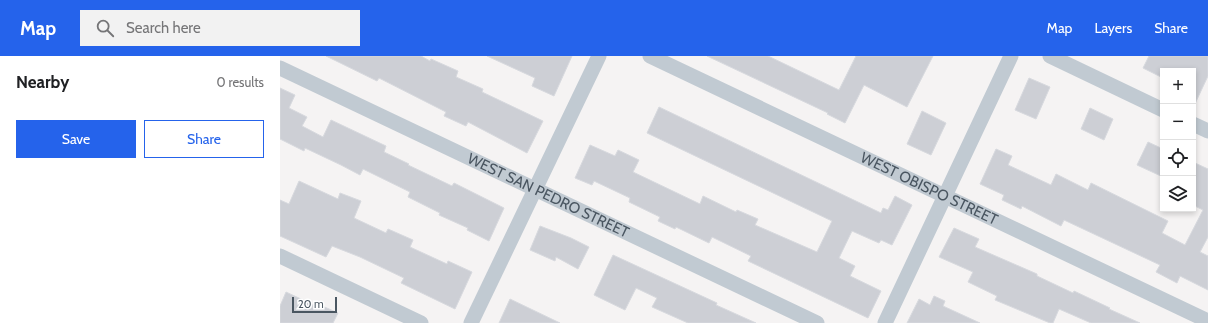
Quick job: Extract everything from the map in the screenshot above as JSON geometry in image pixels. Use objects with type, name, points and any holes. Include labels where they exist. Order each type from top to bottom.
[{"type":"street","points":[[471,323],[599,56]]},
{"type":"street","name":"WEST OBISPO STREET","points":[[650,56],[1208,321]]},
{"type":"street","points":[[885,323],[1011,56]]},
{"type":"street","points":[[1050,56],[1160,109]]},
{"type":"street","name":"WEST SAN PEDRO STREET","points":[[280,68],[818,323]]},
{"type":"street","points":[[1196,125],[1208,131]]},
{"type":"street","points":[[280,256],[421,323]]},
{"type":"building","points":[[326,56],[421,56],[430,61],[431,59],[458,71],[456,77],[483,89],[482,92],[543,121],[527,153],[468,122],[466,126],[444,116],[446,112],[379,78],[377,81]]},
{"type":"building","points":[[487,56],[572,56],[554,96],[532,86],[535,78]]},
{"type":"building","points":[[707,56],[768,56],[839,90],[856,56],[933,56],[907,107],[864,85],[845,123],[827,114],[828,113]]},
{"type":"building","points":[[1149,56],[1208,56],[1208,76],[1196,102],[1196,68],[1160,68],[1160,76],[1143,68]]},
{"type":"building","points":[[1029,78],[1050,87],[1036,119],[1015,110]]},
{"type":"building","points":[[280,88],[295,95],[289,108],[307,117],[302,126],[323,137],[331,120],[386,146],[384,152],[409,164],[408,165],[452,186],[454,183],[504,208],[489,241],[467,230],[468,228],[439,215],[440,213],[408,197],[410,192],[363,169],[360,175],[305,148],[304,151],[280,139]]},
{"type":"building","points":[[659,107],[881,213],[883,208],[888,210],[895,196],[912,205],[892,245],[881,240],[879,243],[852,231],[839,258],[855,266],[850,276],[881,291],[868,318],[748,261],[751,256],[712,237],[709,243],[676,227],[675,229],[658,221],[660,217],[629,202],[630,198],[594,181],[592,185],[575,178],[590,145],[615,156],[618,150],[639,160],[633,172],[700,204],[703,196],[736,212],[737,210],[758,219],[755,225],[817,252],[832,221],[647,133]]},
{"type":"building","points":[[1090,108],[1113,119],[1104,140],[1081,129]]},
{"type":"building","points":[[922,111],[946,123],[931,155],[907,144]]},
{"type":"building","points":[[1148,142],[1160,148],[1160,176],[1137,165]]},
{"type":"building","points":[[996,149],[1012,156],[1008,165],[1051,185],[1056,174],[1088,190],[1091,183],[1168,221],[1162,233],[1185,245],[1203,210],[1196,206],[1196,163],[1208,169],[1208,237],[1200,252],[1208,256],[1208,290],[1180,276],[1177,283],[1156,272],[1160,265],[1064,220],[1061,226],[1022,206],[1021,209],[1002,200],[1004,195],[980,184]]},
{"type":"building","points":[[299,181],[338,199],[340,193],[361,201],[354,218],[386,233],[388,229],[413,240],[410,247],[447,264],[448,261],[472,272],[455,309],[401,283],[404,278],[360,257],[332,246],[326,257],[280,236],[280,200],[289,204]]},
{"type":"building","points":[[540,226],[589,247],[578,269],[556,257],[555,261],[530,250]]},
{"type":"building","points":[[954,228],[979,239],[975,247],[1037,274],[1037,276],[1073,293],[1074,291],[1140,323],[1091,323],[1059,309],[1053,323],[1050,323],[995,300],[997,296],[968,282],[973,272],[939,257]]},
{"type":"building","points":[[613,255],[717,303],[716,305],[756,323],[688,323],[652,307],[657,298],[636,288],[625,310],[594,295]]},
{"type":"building","points":[[286,292],[318,307],[320,305],[338,313],[333,323],[280,323],[280,306]]},
{"type":"building","points":[[934,296],[945,301],[943,306],[980,323],[907,323],[919,299],[930,305]]},
{"type":"building","points":[[510,299],[560,323],[499,323]]}]
